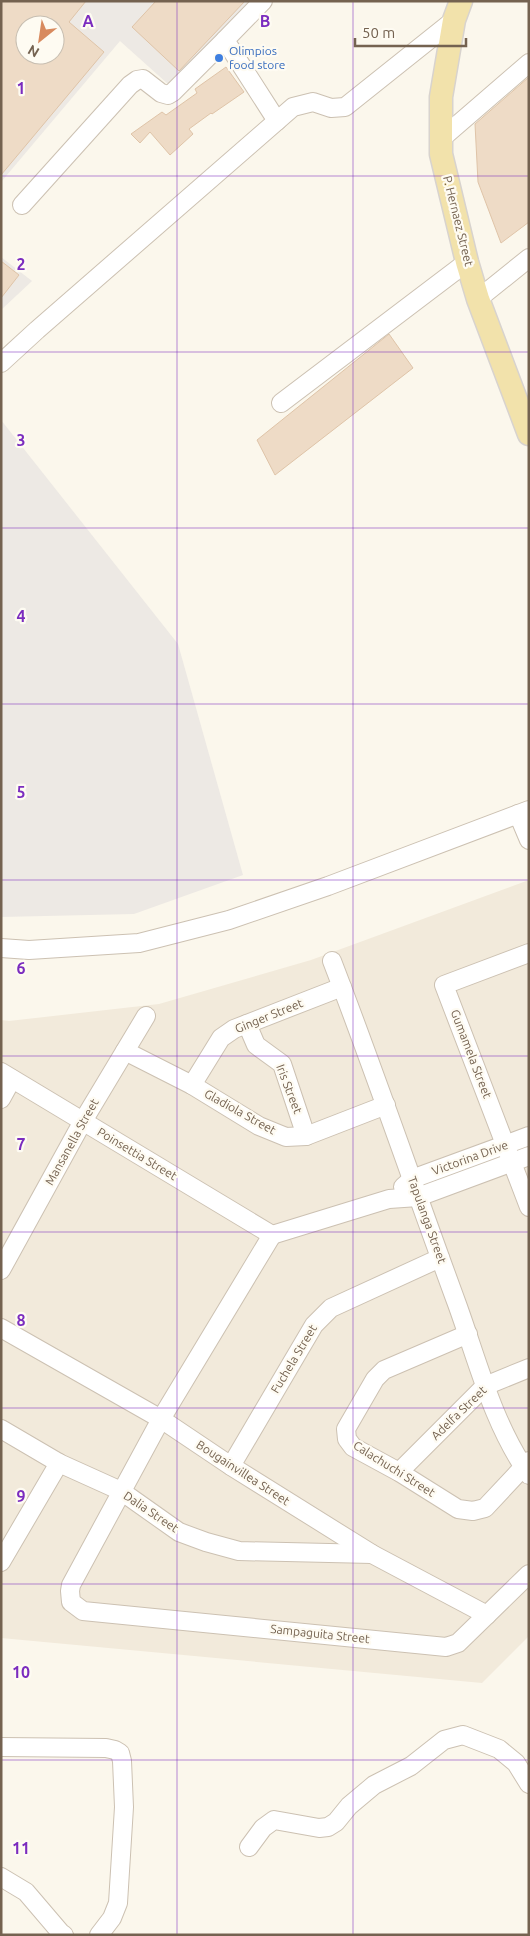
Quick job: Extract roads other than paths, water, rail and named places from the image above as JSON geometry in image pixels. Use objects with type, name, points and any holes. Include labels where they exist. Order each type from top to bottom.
[{"type":"main road","name":"P. Hernaez Street","points":[[457,11],[441,97],[441,154],[467,262],[478,299],[529,434]]},
{"type":"street","points":[[22,205],[130,85],[137,80],[143,80],[161,93],[168,95],[173,92],[263,1]]},
{"type":"street","points":[[1,363],[293,107],[313,102],[331,108],[345,107],[457,11]]},
{"type":"street","points":[[225,40],[278,121]]},
{"type":"street","points":[[441,139],[529,63]]},
{"type":"street","points":[[478,299],[529,258]]},
{"type":"street","points":[[281,403],[467,262]]},
{"type":"street","points":[[1,948],[30,950],[139,943],[230,920],[328,886],[523,812],[529,840]]},
{"type":"street","name":"Gumamela Street","points":[[529,953],[444,985],[529,1208]]},
{"type":"street","name":"Tapulanga Street","points":[[332,962],[386,1105],[485,1386],[506,1437],[527,1468]]},
{"type":"street","name":"Ginger Street","points":[[192,1085],[221,1038],[247,1024],[342,987]]},
{"type":"street","name":"Mansanella Street","points":[[1,1270],[83,1121],[146,1016]]},
{"type":"street","name":"Iris Street","points":[[247,1024],[256,1044],[282,1064],[306,1136]]},
{"type":"street","name":"Gladiola Street","points":[[126,1051],[192,1085],[259,1126],[286,1137],[306,1136],[386,1105]]},
{"type":"street","points":[[1,1099],[7,1076]]},
{"type":"street","name":"Poinsettia Street","points":[[7,1076],[272,1235]]},
{"type":"street","name":"Victorina Drive","points":[[389,1199],[412,1179],[529,1136]]},
{"type":"street","name":"Victorina Drive","points":[[272,1235],[389,1199],[418,1197],[529,1156]]},
{"type":"street","points":[[121,1491],[272,1235]]},
{"type":"street","name":"Fuchela Street","points":[[231,1466],[314,1325],[322,1316],[331,1308],[440,1258]]},
{"type":"street","name":"Bougainvillea Street","points":[[1,1328],[162,1420],[231,1466],[372,1554],[487,1615]]},
{"type":"street","name":"Calachuchi Street","points":[[468,1334],[384,1370],[375,1379],[346,1429],[347,1439],[353,1446],[458,1509],[473,1511],[484,1508],[527,1468]]},
{"type":"street","name":"Adelfa Street","points":[[399,1472],[485,1386],[529,1368]]},
{"type":"street","name":"Dalia Street","points":[[1,1429],[59,1463],[121,1491],[179,1532],[206,1542],[239,1551],[372,1554]]},
{"type":"street","points":[[1,1562],[59,1463]]},
{"type":"street","name":"Sampaguita Street","points":[[121,1491],[71,1585],[71,1602],[84,1611],[446,1647],[458,1643],[529,1574]]},
{"type":"street","points":[[249,1847],[263,1828],[274,1820],[319,1828],[328,1827],[336,1822],[349,1806],[374,1785],[411,1766],[444,1740],[463,1735],[499,1749],[516,1762],[529,1784]]},
{"type":"street","points":[[1,1747],[106,1748],[120,1753],[124,1807],[118,1903],[112,1918],[98,1935]]},
{"type":"street","points":[[1,1877],[26,1892],[64,1935]]},
{"type":"place","name":"Olimpios food store","points":[[219,58]]}]
